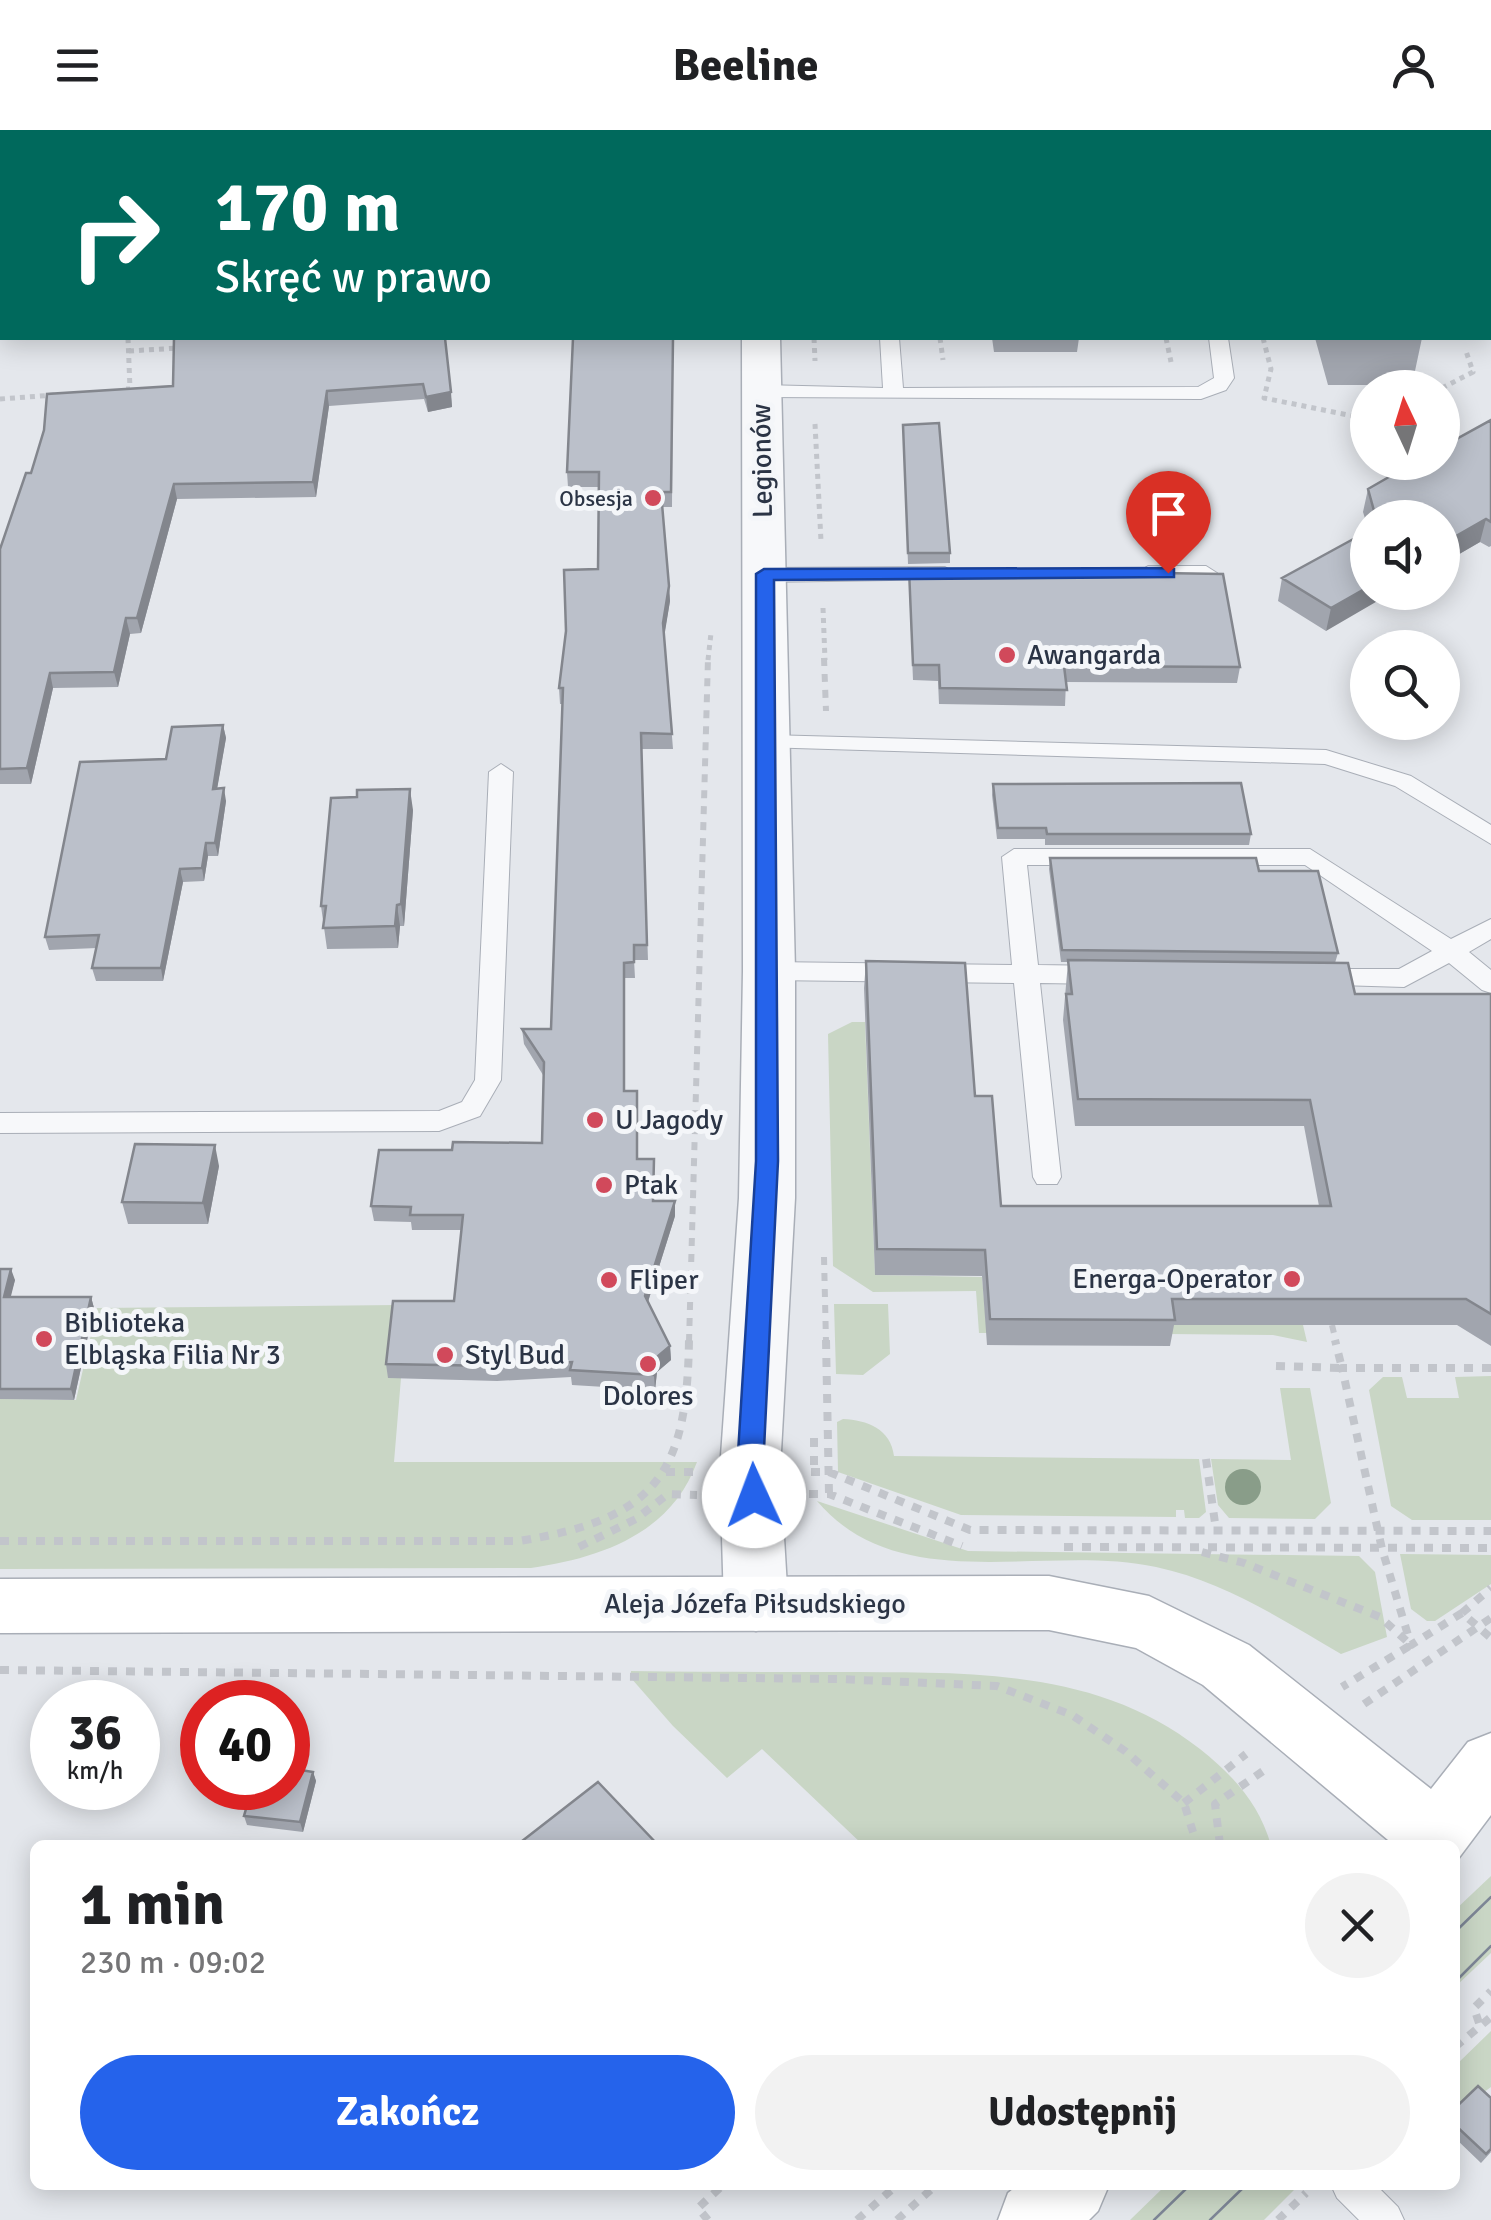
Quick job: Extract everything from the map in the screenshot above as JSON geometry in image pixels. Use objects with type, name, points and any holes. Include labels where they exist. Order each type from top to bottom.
[{"type":"main road","name":"Aleja Józefa Piłsudskiego","points":[[0,1606],[1049,1604],[1149,1623],[1226,1665],[1452,1828]]},
{"type":"main road","points":[[1452,1828],[1491,1764]]},
{"type":"main road","points":[[1035,2220],[1067,2190]]},
{"type":"street","name":"Legionów","points":[[756,1604],[750,1470],[766,1198],[769,971],[760,340]]},
{"type":"lane","points":[[888,340],[894,394]]},
{"type":"lane","points":[[760,391],[1201,392],[1219,386],[1224,378],[1218,340]]},
{"type":"lane","points":[[1130,574],[1206,573]]},
{"type":"lane","points":[[764,574],[977,574]]},
{"type":"lane","points":[[768,742],[1326,757],[1402,782],[1491,836]]},
{"type":"lane","points":[[0,1123],[439,1121],[475,1109],[488,1080],[501,772]]},
{"type":"lane","points":[[1048,1177],[1014,857],[1310,857],[1452,952],[1491,984]]},
{"type":"lane","points":[[1282,978],[1404,978],[1491,928]]},
{"type":"lane","points":[[769,971],[1124,976]]},
{"type":"lane","points":[[1355,2190],[1385,2220]]},
{"type":"path","points":[[112,390],[130,389],[128,340]]},
{"type":"path","points":[[1264,340],[1271,368],[1264,398],[1350,415]]},
{"type":"path","points":[[129,351],[185,347]]},
{"type":"path","points":[[1460,379],[1473,372],[1466,352]]},
{"type":"path","points":[[0,399],[56,394]]},
{"type":"path","points":[[0,1540],[519,1541],[585,1526],[621,1511],[650,1492],[671,1463],[681,1432],[687,1362],[694,1229],[696,966],[712,628]]},
{"type":"path","points":[[1332,1325],[1378,1530],[1412,1645]]},
{"type":"path","points":[[1276,1366],[1491,1368]]},
{"type":"path","points":[[1206,1459],[1216,1530]]},
{"type":"path","points":[[829,1472],[970,1530],[1491,1531]]},
{"type":"path","points":[[1190,1548],[1244,1563],[1380,1617],[1412,1645]]},
{"type":"path","points":[[1412,1645],[1462,1613],[1491,1588]]},
{"type":"path","points":[[1462,1613],[1491,1638]]},
{"type":"path","points":[[1479,1628],[1491,1618]]},
{"type":"path","points":[[0,1670],[838,1679],[997,1686],[1072,1715],[1125,1751],[1184,1803],[1195,1840]]},
{"type":"path","points":[[1479,2023],[1474,2008],[1491,1991]]},
{"type":"path","points":[[1460,2042],[1491,2017]]},
{"type":"path","points":[[708,2220],[698,2208],[718,2190]]},
{"type":"path","points":[[857,2220],[891,2190]]},
{"type":"path","points":[[897,2220],[930,2190]]},
{"type":"path","points":[[1278,2220],[1309,2190]]},
{"type":"green space","points":[[852,1022],[865,1022],[875,1275],[982,1277],[987,1333],[979,1333],[976,1291],[873,1292],[833,1266],[828,1034]]},
{"type":"green space","points":[[834,1304],[888,1304],[890,1354],[863,1375],[836,1374]]},
{"type":"green space","points":[[396,1305],[401,1378],[394,1462],[697,1462],[685,1487],[670,1508],[630,1538],[582,1557],[531,1568],[0,1569],[0,1399],[76,1400],[97,1308]]},
{"type":"green space","points":[[1168,1325],[1303,1325],[1307,1342],[1273,1335],[1168,1334]]},
{"type":"green space","points":[[1491,1376],[1491,1520],[1412,1520],[1391,1506],[1369,1390],[1383,1377],[1402,1377],[1407,1398],[1459,1398],[1455,1377]]},
{"type":"green space","points":[[1280,1388],[1310,1388],[1331,1503],[1315,1519],[1229,1518],[1218,1505],[1211,1459],[1291,1460]]},
{"type":"green space","points":[[861,1421],[883,1433],[894,1456],[1199,1459],[1206,1512],[1199,1518],[1185,1518],[1184,1510],[1176,1510],[1176,1517],[961,1515],[838,1472],[837,1422]]},
{"type":"green space","points":[[817,1501],[968,1551],[1359,1556],[1375,1572],[1387,1637],[1341,1654],[1229,1592],[1156,1567],[1113,1561],[931,1559],[889,1549],[851,1531]]},
{"type":"green space","points":[[1400,1554],[1491,1555],[1491,1584],[1435,1621],[1427,1621],[1411,1609]]},
{"type":"green space","points":[[631,1671],[932,1673],[1026,1680],[1072,1688],[1117,1702],[1159,1722],[1200,1749],[1244,1792],[1260,1816],[1269,1840],[858,1840],[762,1749],[727,1778],[631,1678]]},
{"type":"green space","points":[[1491,1876],[1491,1953],[1460,1982],[1460,1905]]},
{"type":"green space","points":[[1491,2031],[1491,2087],[1460,2109],[1460,2061]]},
{"type":"green space","points":[[1161,2190],[1294,2190],[1264,2220],[1130,2220]]},
{"type":"building","points":[[174,340],[445,340],[451,392],[426,397],[423,384],[327,391],[313,482],[174,484],[137,618],[126,618],[114,672],[50,673],[27,768],[0,769],[0,549],[26,473],[31,473],[44,430],[47,394],[173,386]]},
{"type":"building","points":[[573,340],[673,340],[671,492],[661,492],[669,586],[663,623],[672,734],[641,733],[647,945],[634,945],[634,962],[624,963],[624,1091],[637,1091],[637,1159],[654,1159],[653,1201],[675,1201],[645,1296],[670,1346],[657,1357],[654,1375],[570,1370],[572,1362],[496,1366],[386,1364],[393,1301],[454,1301],[463,1215],[410,1215],[411,1207],[371,1206],[379,1150],[452,1150],[453,1142],[542,1143],[544,1062],[522,1029],[551,1029],[563,688],[559,688],[566,631],[564,570],[598,569],[599,472],[567,472]]},
{"type":"building","points":[[1491,420],[1491,522],[1486,519],[1460,534],[1460,500],[1371,500],[1368,489],[1384,480],[1460,480],[1460,437]]},
{"type":"building","points":[[939,423],[950,553],[908,553],[903,425]]},
{"type":"building","points":[[1350,541],[1350,597],[1331,608],[1282,578]]},
{"type":"building","points":[[909,569],[1223,574],[1240,667],[1064,666],[1067,690],[940,688],[939,665],[913,665]]},
{"type":"building","points":[[223,725],[213,789],[224,788],[215,843],[206,843],[202,868],[180,869],[161,968],[92,968],[99,935],[45,937],[80,762],[166,759],[172,727]]},
{"type":"building","points":[[1241,783],[1251,834],[1047,834],[1046,828],[998,828],[993,784]]},
{"type":"building","points":[[410,789],[401,904],[397,905],[395,926],[323,928],[326,906],[321,906],[331,798],[357,797],[357,790]]},
{"type":"building","points":[[1050,858],[1256,858],[1259,871],[1318,871],[1338,953],[1062,950]]},
{"type":"building","points":[[1068,960],[1348,963],[1355,994],[1491,994],[1491,1314],[1466,1299],[1172,1299],[1175,1320],[990,1319],[985,1250],[877,1249],[866,961],[965,963],[975,1096],[992,1096],[1001,1206],[1331,1206],[1310,1100],[1078,1099],[1066,994],[1072,994]]},
{"type":"building","points":[[135,1144],[215,1145],[203,1203],[122,1202]]},
{"type":"building","name":"Biblioteka Elbląska Filia Nr 3","points":[[0,1269],[11,1269],[4,1297],[91,1297],[71,1389],[0,1389]]},
{"type":"building","points":[[598,1782],[653,1840],[523,1840]]},
{"type":"building","points":[[246,1810],[303,1810],[300,1822],[244,1816]]},
{"type":"building","points":[[1478,2086],[1491,2098],[1491,2149],[1486,2154],[1460,2130],[1460,2103]]},
{"type":"tram line","points":[[1460,1927],[1491,1897]]},
{"type":"tram line","points":[[1460,1977],[1491,1946]]},
{"type":"tram line","points":[[1154,2220],[1185,2190]]},
{"type":"tram line","points":[[1210,2220],[1241,2190]]},
{"type":"place","name":"Obsesja","points":[[653,498]]},
{"type":"place","name":"Awangarda","points":[[1007,655]]},
{"type":"place","name":"U Jagody","points":[[595,1120]]},
{"type":"place","name":"Ptak","points":[[604,1185]]},
{"type":"place","name":"Energa-Operator","points":[[1292,1279]]},
{"type":"place","name":"Fliper","points":[[609,1280]]},
{"type":"place","name":"Biblioteka Elbląska Filia Nr 3","points":[[44,1339]]},
{"type":"place","name":"Styl Bud","points":[[445,1355]]},
{"type":"place","name":"Dolores","points":[[648,1364]]},
{"type":"route","points":[[754,1496],[750,1470],[767,1161],[768,742],[764,574],[1168,573]]}]
